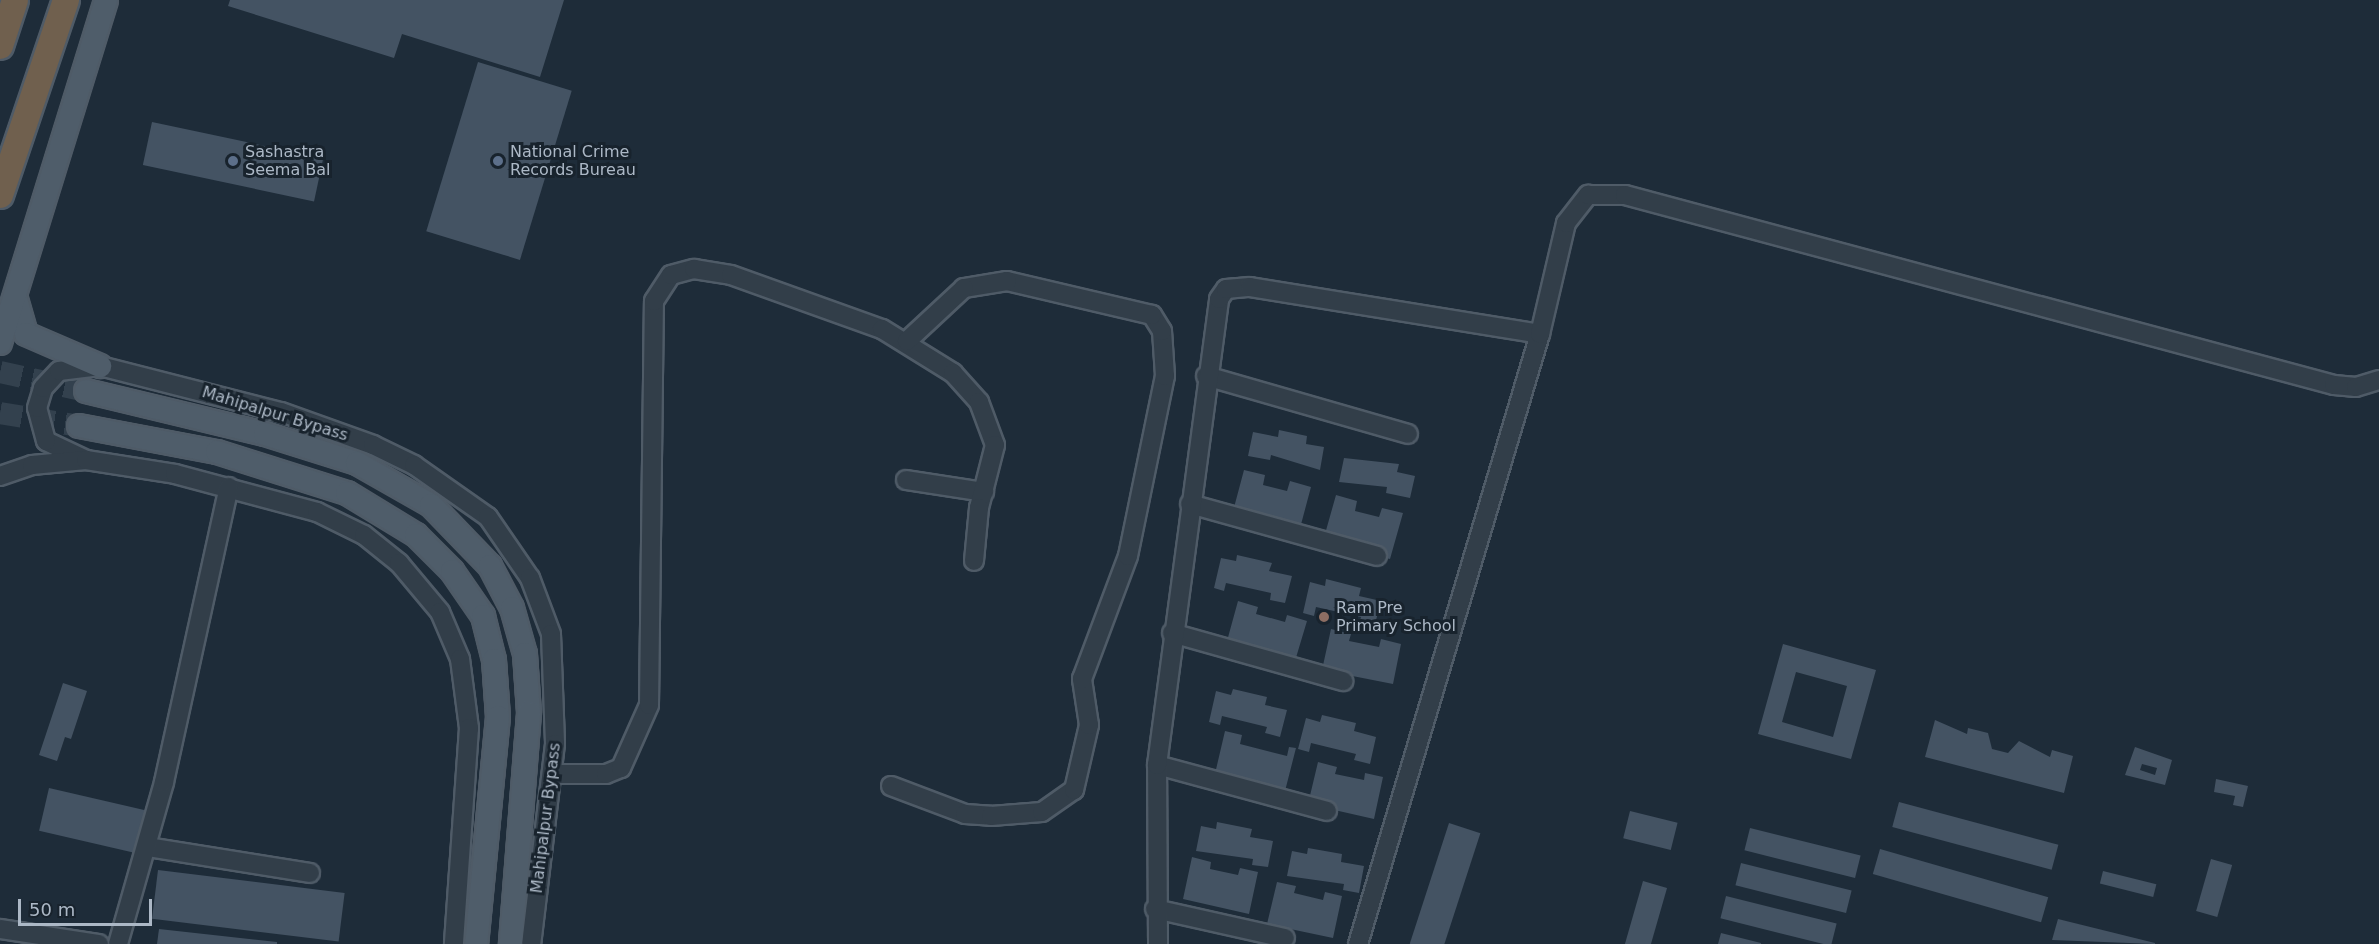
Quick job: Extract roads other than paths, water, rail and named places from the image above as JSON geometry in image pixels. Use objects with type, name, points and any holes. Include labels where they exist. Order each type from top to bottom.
[{"type":"highway","points":[[0,46],[15,0]]},
{"type":"highway","points":[[0,195],[66,0]]},
{"type":"main road","points":[[0,343],[16,298],[106,0]]},
{"type":"main road","points":[[16,298],[26,334],[100,366]]},
{"type":"main road","points":[[86,391],[265,434],[357,462],[431,506],[490,566],[512,608],[525,654],[529,713],[511,944]]},
{"type":"main road","points":[[79,426],[217,452],[337,489],[416,535],[452,571],[483,616],[494,660],[498,717],[476,944]]},
{"type":"street","points":[[1358,944],[1539,334],[1570,213],[1588,195],[1604,193],[2334,385],[2356,387],[2379,380]]},
{"type":"street","points":[[552,774],[606,774],[621,768],[649,705],[654,301],[661,283],[682,271],[721,273],[907,341],[952,373],[986,414],[995,445],[984,492],[974,561]]},
{"type":"street","points":[[891,786],[965,814],[991,816],[1042,812],[1074,790],[1089,724],[1082,679],[1128,556],[1165,376],[1162,331],[1152,315],[1007,281],[964,288],[907,341]]},
{"type":"street","points":[[1158,944],[1155,909],[1157,765],[1206,376],[1219,299],[1236,287],[1539,334]]},
{"type":"street","points":[[100,366],[59,371],[42,388],[37,408],[46,441],[86,460],[229,487],[317,512],[364,535],[399,563],[453,636],[469,728],[454,944]]},
{"type":"street","name":"Mahipalpur Bypass","points":[[100,366],[351,436],[414,465],[488,517],[543,605],[555,696],[552,774],[531,944]]},
{"type":"street","points":[[1206,376],[1408,434]]},
{"type":"street","points":[[0,476],[32,465],[86,460]]},
{"type":"street","points":[[906,480],[984,492]]},
{"type":"street","points":[[118,944],[148,847],[229,487]]},
{"type":"street","points":[[1190,504],[1377,556]]},
{"type":"street","points":[[1172,633],[1343,681]]},
{"type":"street","points":[[1157,765],[1327,811]]},
{"type":"street","points":[[148,847],[310,873]]},
{"type":"street","points":[[1155,909],[1284,938]]},
{"type":"street","points":[[0,929],[99,944]]},
{"type":"tunnel","points":[[0,372],[86,391]]},
{"type":"tunnel","points":[[0,413],[79,426]]},
{"type":"place","name":"Sashastra Seema Bal","points":[[233,161]]},
{"type":"place","name":"National Crime Records Bureau","points":[[498,161]]},
{"type":"place","name":"Ram Pre Primary School","points":[[1324,617]]}]
